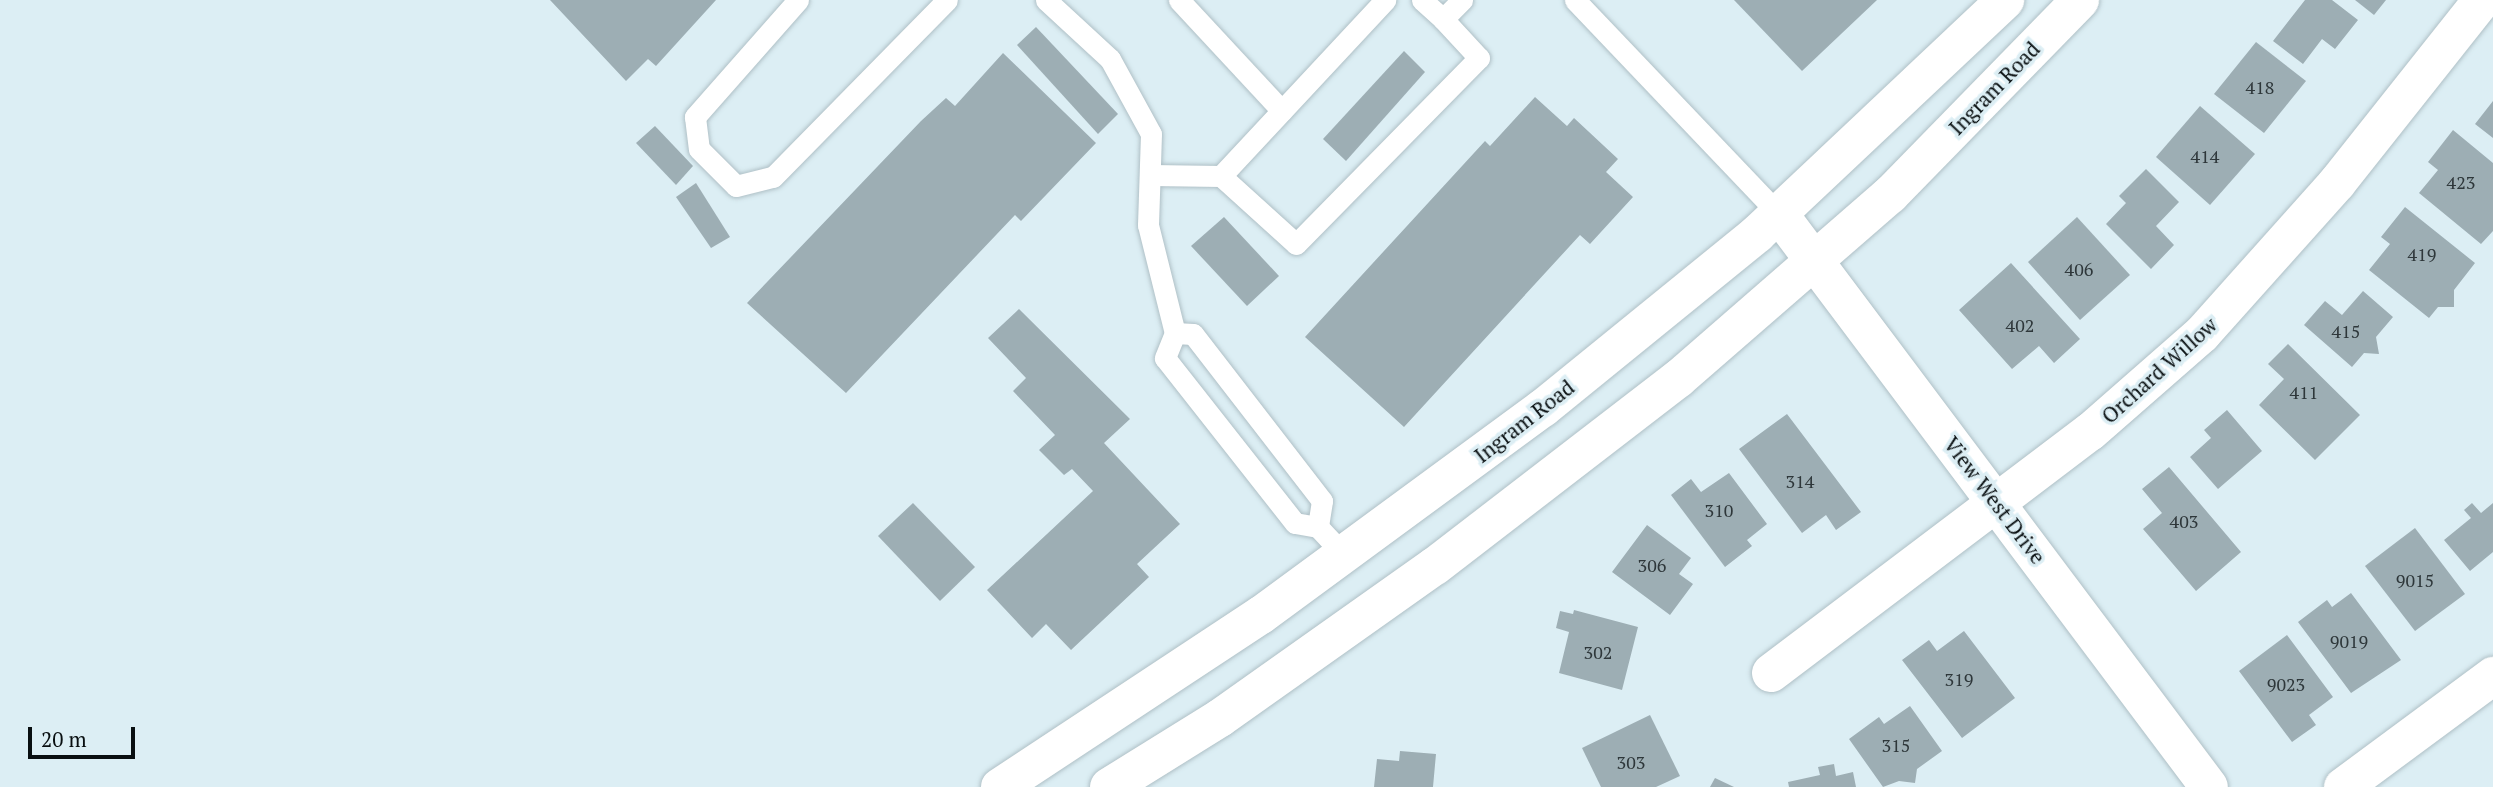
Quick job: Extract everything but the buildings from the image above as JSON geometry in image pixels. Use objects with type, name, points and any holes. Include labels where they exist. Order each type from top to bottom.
[{"type":"main road","name":"Ingram Road","points":[[1000,787],[1345,555],[1544,408],[1779,214],[2005,0]]},
{"type":"main road","name":"Ingram Road","points":[[1109,787],[1220,718],[1435,566],[1678,379],[1815,263],[1890,195],[2080,0]]},
{"type":"main road","name":"Orchard Willow","points":[[1771,673],[2090,432],[2202,334],[2337,183],[2482,0]]},
{"type":"main road","name":"View West Drive","points":[[1779,214],[2209,787]]},
{"type":"main road","points":[[2343,787],[2493,676]]},
{"type":"lane","points":[[798,0],[695,117],[699,149],[736,186],[773,177],[947,0]]},
{"type":"lane","points":[[1046,0],[1110,59],[1151,134],[1148,225],[1174,333],[1165,358],[1294,523],[1318,527],[1345,555]]},
{"type":"lane","points":[[1179,0],[1282,111]]},
{"type":"lane","points":[[1221,176],[1385,0]]},
{"type":"lane","points":[[1150,175],[1221,176],[1296,244],[1479,58],[1422,0]]},
{"type":"lane","points":[[1443,19],[1462,0]]},
{"type":"lane","points":[[1575,0],[1779,214]]},
{"type":"lane","points":[[1174,333],[1194,334],[1322,501],[1318,527]]},
{"type":"lane","points":[[1228,439],[1257,416]]}]
